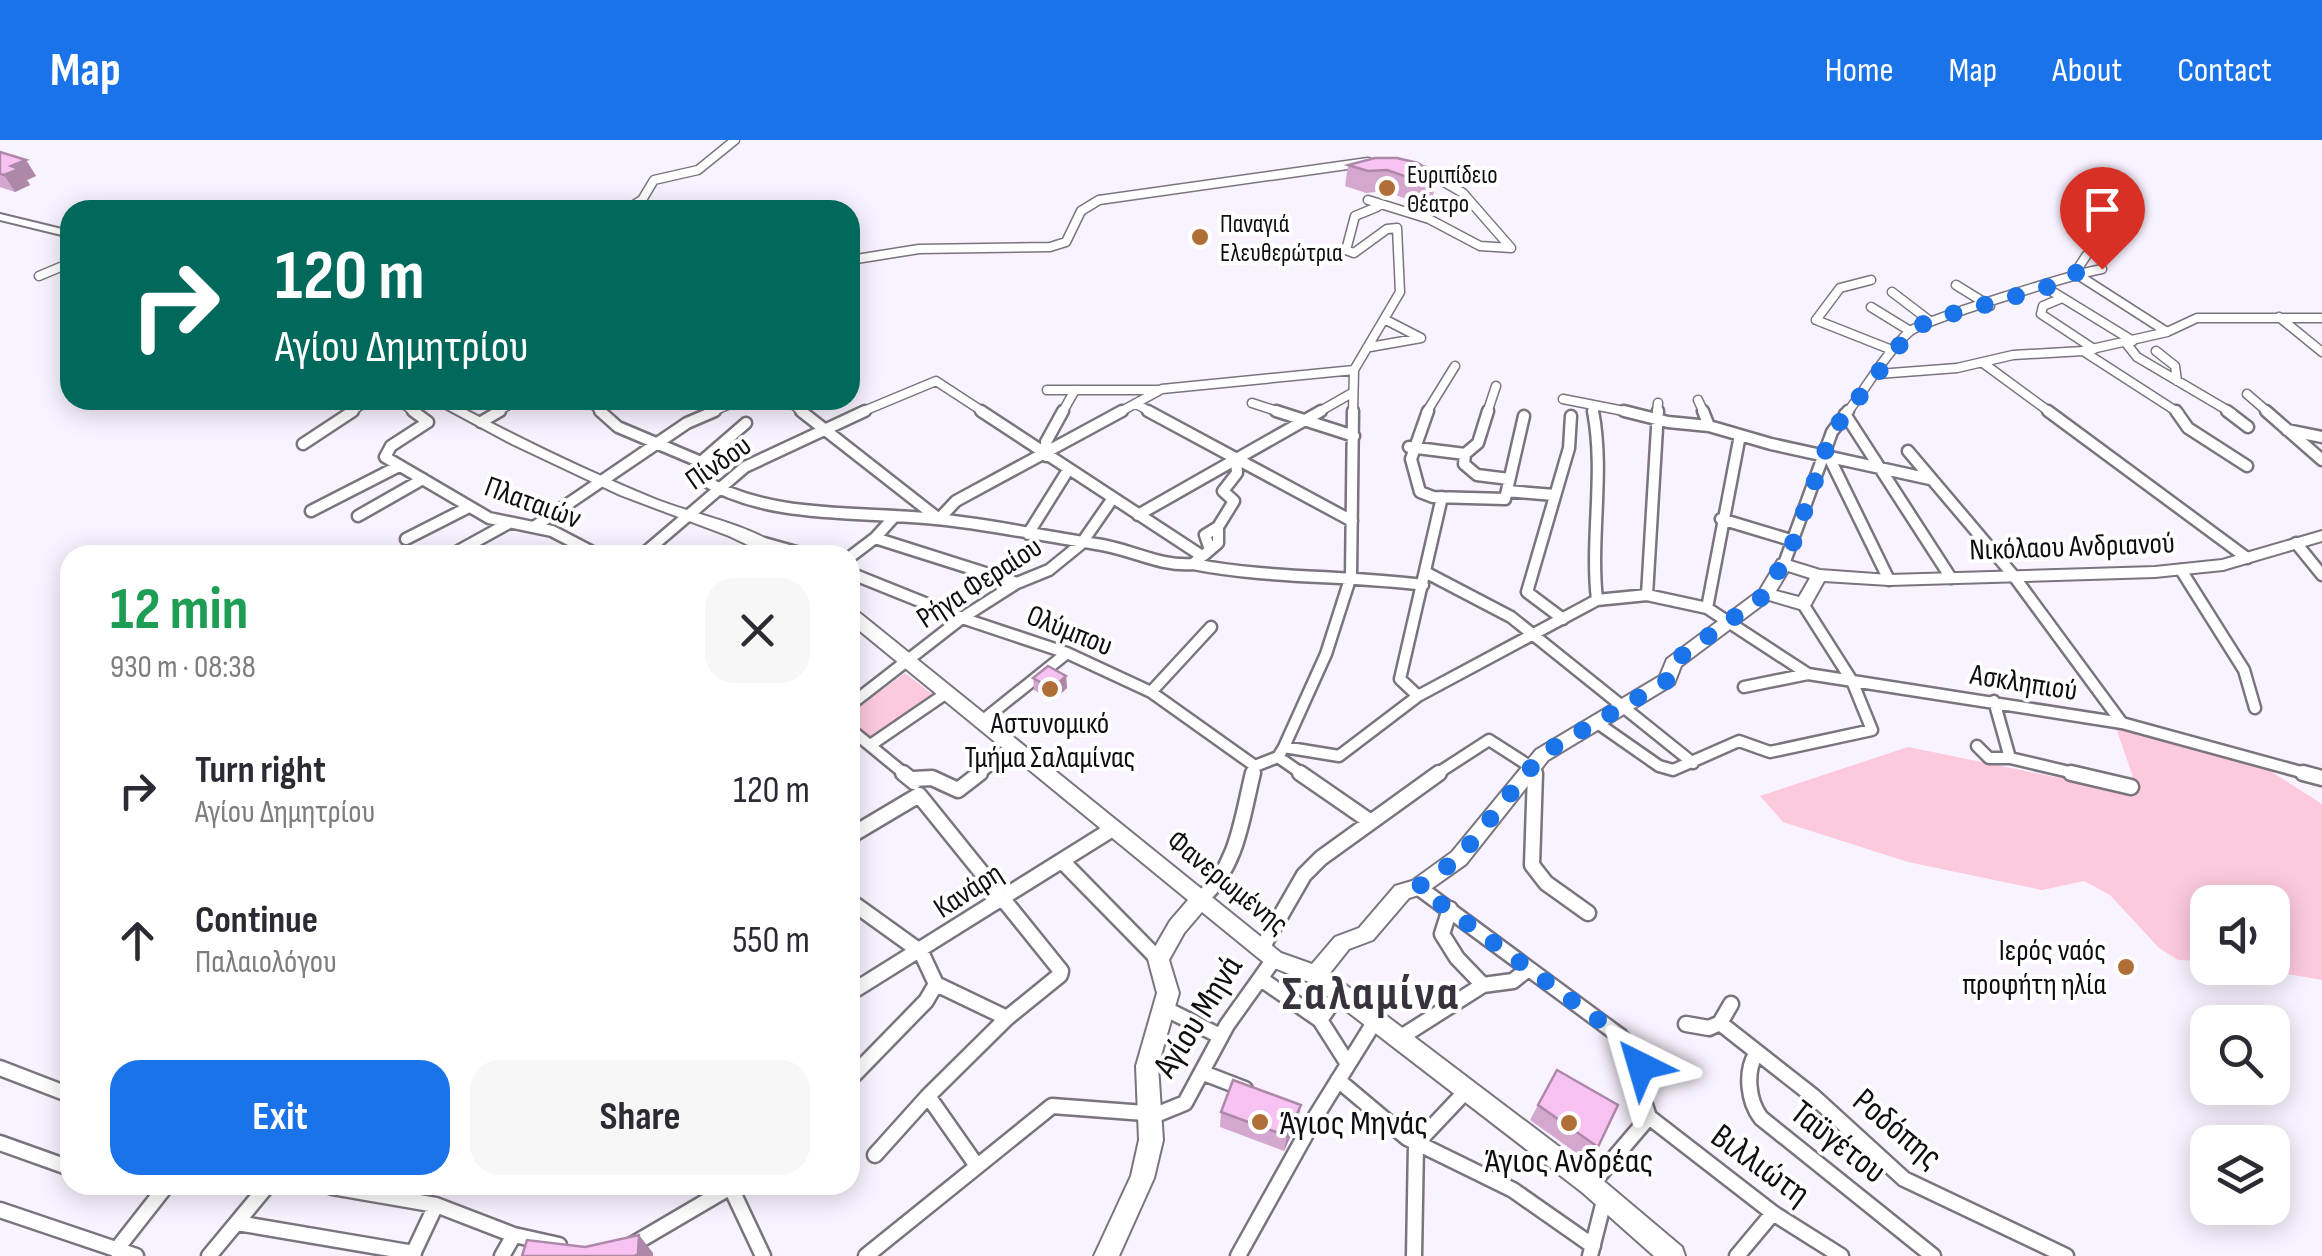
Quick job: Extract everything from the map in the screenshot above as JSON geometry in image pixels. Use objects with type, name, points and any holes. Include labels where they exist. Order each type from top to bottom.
[{"type":"main road","points":[[0,217],[60,232]]},
{"type":"main road","points":[[457,410],[601,481],[684,517],[765,545]]},
{"type":"main road","name":"Νικόλαου Ανδριανού","points":[[1784,564],[1820,575],[1889,580],[2180,570],[2247,558],[2322,536]]},
{"type":"main road","points":[[1316,975],[1342,943],[1366,934],[1402,892],[1418,887],[1459,858],[1533,764],[1668,680],[1673,662],[1766,594],[1784,564]]},
{"type":"main road","points":[[1766,594],[1803,604],[1820,575]]},
{"type":"main road","name":"Φανερωμένης","points":[[860,623],[1268,953],[1316,975],[1598,1191],[1673,1256]]},
{"type":"main road","points":[[1152,1114],[1146,1066],[1168,993],[1158,960],[1177,928],[1202,898]]},
{"type":"main road","name":"Αγίου Μηνά","points":[[1109,1255],[1142,1178],[1152,1114]]},
{"type":"street","points":[[642,200],[654,180],[698,170],[735,140]]},
{"type":"street","points":[[860,259],[942,248],[1050,247],[1066,242],[1081,211],[1099,200],[1168,193],[1310,168],[1382,162]]},
{"type":"street","points":[[1281,752],[1326,654],[1352,576],[1354,370],[1400,292],[1398,229],[1390,228],[1354,252],[1346,250],[1355,216],[1378,207],[1410,210],[1476,244],[1502,252],[1511,248],[1462,193],[1412,166]]},
{"type":"street","points":[[1368,200],[1378,207]]},
{"type":"street","points":[[2075,273],[2086,256]]},
{"type":"street","points":[[39,276],[60,267]]},
{"type":"street","points":[[1784,564],[1845,414],[1910,332],[1930,320],[1990,306],[2045,288],[2075,273],[2102,269]]},
{"type":"street","points":[[2075,273],[2167,332]]},
{"type":"street","points":[[1871,280],[1840,288],[1816,320],[1892,350]]},
{"type":"street","points":[[1956,284],[1990,306]]},
{"type":"street","points":[[2045,288],[2129,342],[2137,357],[2238,416],[2248,428]]},
{"type":"street","points":[[1892,292],[1930,320]]},
{"type":"street","points":[[2062,298],[2043,306],[2041,314],[2094,349]]},
{"type":"street","points":[[1871,307],[1910,332]]},
{"type":"street","points":[[2280,317],[2322,352]]},
{"type":"street","points":[[1878,374],[1936,372],[2013,355],[2083,351],[2167,332],[2197,318],[2322,318]]},
{"type":"street","points":[[1370,347],[1421,338],[1386,320]]},
{"type":"street","points":[[2083,351],[2170,406],[2188,428],[2246,466]]},
{"type":"street","points":[[2156,351],[2175,366],[2178,381]]},
{"type":"street","points":[[1983,364],[2247,558]]},
{"type":"street","points":[[1455,366],[1409,446],[1418,490],[1442,497],[1501,500],[1524,416]]},
{"type":"street","points":[[1047,390],[1162,389],[1354,370]]},
{"type":"street","name":"Πίνδου","points":[[653,545],[745,468],[930,382],[942,383],[1046,456]]},
{"type":"street","points":[[1496,386],[1478,443],[1465,454],[1464,464],[1477,475],[1554,495]]},
{"type":"street","points":[[939,519],[956,501],[1046,456],[1162,389]]},
{"type":"street","points":[[1046,456],[1046,442],[1075,390]]},
{"type":"street","points":[[1138,516],[1352,393]]},
{"type":"street","points":[[2247,394],[2322,460]]},
{"type":"street","points":[[1564,399],[1587,401],[1668,422],[1709,426],[1930,479]]},
{"type":"street","points":[[1698,400],[1709,426]]},
{"type":"street","points":[[1252,402],[1354,436]]},
{"type":"street","points":[[1647,595],[1658,403]]},
{"type":"street","points":[[1136,404],[1352,522]]},
{"type":"street","points":[[1202,898],[1217,888],[1226,867],[1255,766],[1281,752],[1339,756],[1418,696],[1597,600],[1593,562],[1600,446],[1592,405]]},
{"type":"street","points":[[303,444],[354,410]]},
{"type":"street","points":[[399,466],[385,457],[385,451],[428,422],[412,410]]},
{"type":"street","points":[[481,422],[501,410]]},
{"type":"street","points":[[598,410],[609,421],[700,462]]},
{"type":"street","points":[[534,527],[687,423],[716,410]]},
{"type":"street","points":[[800,410],[939,519]]},
{"type":"street","points":[[1845,414],[1951,578]]},
{"type":"street","points":[[1563,619],[1527,592],[1569,448],[1571,416]]},
{"type":"street","points":[[700,462],[746,423]]},
{"type":"street","points":[[2287,430],[2322,437]]},
{"type":"street","points":[[1707,608],[1740,435]]},
{"type":"street","points":[[1409,446],[1465,454]]},
{"type":"street","points":[[1908,452],[2013,575],[2122,723]]},
{"type":"street","points":[[1046,456],[1226,571],[1352,576],[1423,585]]},
{"type":"street","points":[[1826,456],[1889,580]]},
{"type":"street","points":[[700,462],[702,479],[716,491],[823,510],[939,519],[1080,544],[1105,544],[1175,566],[1202,557],[1218,544],[1218,527],[1234,501],[1223,491],[1237,474],[1236,460]]},
{"type":"street","points":[[311,511],[399,466]]},
{"type":"street","name":"Πλαταιών","points":[[399,466],[469,507],[509,524],[552,531],[579,545]]},
{"type":"street","points":[[1028,534],[1068,470]]},
{"type":"street","points":[[1468,499],[1477,475]]},
{"type":"street","points":[[358,516],[423,479]]},
{"type":"street","points":[[1418,696],[1400,678],[1400,668],[1442,497]]},
{"type":"street","name":"Ρήγα Φεραίου","points":[[860,698],[962,618],[1016,584],[1048,570],[1080,544],[1113,498]]},
{"type":"street","points":[[406,539],[469,507]]},
{"type":"street","points":[[860,549],[896,516]]},
{"type":"street","points":[[1721,519],[1794,541]]},
{"type":"street","points":[[470,545],[509,524]]},
{"type":"street","points":[[875,538],[1016,584]]},
{"type":"street","points":[[760,542],[771,545]]},
{"type":"street","points":[[2296,543],[2322,575]]},
{"type":"street","points":[[2180,570],[2244,670],[2255,708]]},
{"type":"street","points":[[1425,572],[1511,618],[1692,763]]},
{"type":"street","name":"Ολύμπου","points":[[860,576],[962,618],[1067,653],[1151,692],[1255,766]]},
{"type":"street","name":"Ασκληπιού","points":[[1597,600],[1647,595],[1707,608],[1808,674],[2122,723],[2320,778]]},
{"type":"street","points":[[1596,722],[1659,766],[1673,770],[1739,741],[1770,752],[1872,730],[1852,681],[1803,604]]},
{"type":"street","points":[[1151,692],[1212,627]]},
{"type":"street","points":[[982,721],[1067,653]]},
{"type":"street","points":[[1744,687],[1808,674]]},
{"type":"street","points":[[872,744],[945,694]]},
{"type":"street","points":[[1994,701],[2010,758]]},
{"type":"street","points":[[860,736],[914,779],[919,795],[1060,971],[1057,980],[1007,1018],[928,1096],[875,1156]]},
{"type":"street","name":"Αγίου Μηνά","points":[[1152,1114],[1170,1114],[1185,1105],[1206,1074],[1220,1036],[1261,980],[1268,953],[1304,876],[1368,820],[1489,740],[1533,764]]},
{"type":"street","points":[[1977,746],[1988,758],[2010,758],[2132,787]]},
{"type":"street","points":[[914,779],[932,778],[958,790],[1013,747]]},
{"type":"street","points":[[1281,752],[1368,820]]},
{"type":"street","points":[[1533,764],[1535,874],[1588,913]]},
{"type":"street","points":[[860,830],[919,795]]},
{"type":"street","name":"Κανάρη","points":[[860,987],[1114,828]]},
{"type":"street","points":[[1062,861],[1158,960]]},
{"type":"street","points":[[1418,887],[1620,1036],[1638,1056],[1640,1088],[1648,1117],[1598,1191],[1591,1251]]},
{"type":"street","points":[[860,909],[920,952],[936,984],[1007,1018]]},
{"type":"street","points":[[1450,909],[1442,934],[1457,958],[1483,985]]},
{"type":"street","points":[[1398,1039],[1483,985],[1512,981],[1528,969]]},
{"type":"street","points":[[1261,980],[1320,1020],[1348,1064]]},
{"type":"street","points":[[860,1069],[910,1018],[936,984]]},
{"type":"street","points":[[1320,1020],[1339,993]]},
{"type":"street","points":[[1686,1024],[1709,1028],[1720,1023],[1731,1004]]},
{"type":"street","points":[[1166,1009],[1220,1036]]},
{"type":"street","points":[[1238,1256],[1316,1116],[1375,1021]]},
{"type":"street","name":"Ροδόπης","points":[[1720,1023],[1813,1096],[1904,1179],[2066,1256]]},
{"type":"street","name":"Ταϋγέτου","points":[[1756,1054],[1748,1067],[1754,1108],[1761,1118],[1933,1256]]},
{"type":"street","points":[[0,1068],[60,1090]]},
{"type":"street","points":[[1206,1074],[1261,1095]]},
{"type":"street","points":[[1338,1080],[1416,1144],[1513,1190],[1591,1251]]},
{"type":"street","points":[[1414,1256],[1416,1144],[1467,1090]]},
{"type":"street","points":[[928,1096],[977,1166]]},
{"type":"street","points":[[866,1256],[1052,1106],[1066,1103],[1152,1114]]},
{"type":"street","points":[[1298,1109],[1316,1116]]},
{"type":"street","name":"Βιλλιώτη","points":[[1648,1117],[1773,1213],[1841,1256]]},
{"type":"street","points":[[0,1143],[60,1164]]},
{"type":"street","points":[[116,1250],[160,1195]]},
{"type":"street","points":[[208,1256],[260,1195]]},
{"type":"street","points":[[378,1195],[436,1205],[514,1235],[582,1250]]},
{"type":"street","points":[[616,1252],[718,1195]]},
{"type":"street","points":[[736,1195],[763,1256]]},
{"type":"street","points":[[237,1222],[413,1254],[436,1205]]},
{"type":"street","points":[[0,1210],[136,1256]]},
{"type":"street","points":[[1737,1256],[1773,1213]]},
{"type":"street","points":[[502,1256],[514,1235]]},
{"type":"shaded area","points":[[905,673],[932,694],[871,739],[860,730],[860,707]]},
{"type":"shaded area","points":[[2116,728],[2264,767],[2322,804],[2322,980],[2290,975],[2290,885],[2190,885],[2190,960],[2178,960],[2159,948],[2110,895],[2084,881],[2042,890],[1908,862],[1783,822],[1760,796],[1908,747],[2139,794]]},
{"type":"building","points":[[0,152],[26,160],[11,166],[19,169],[0,174]]},
{"type":"building","points":[[1375,158],[1418,163],[1436,176],[1410,178],[1387,170],[1368,171],[1348,165]]},
{"type":"building","points":[[1048,666],[1066,676],[1052,689],[1033,678]]},
{"type":"building","points":[[1557,1070],[1618,1105],[1598,1147],[1538,1105]]},
{"type":"building","points":[[1233,1080],[1301,1105],[1287,1136],[1221,1112]]},
{"type":"building","points":[[639,1235],[638,1254],[634,1256],[522,1256],[527,1240],[585,1247]]},
{"type":"place","name":"Ευριπίδειο Θέατρο","points":[[1387,188]]},
{"type":"place","name":"Παναγιά Ελευθερώτρια","points":[[1200,237]]},
{"type":"place","name":"Αστυνομικό Τμήμα Σαλαμίνας","points":[[1050,689]]},
{"type":"place","name":"Ιερός ναός προφήτη ηλία","points":[[2126,967]]},
{"type":"place","name":"Άγιος Μηνάς","points":[[1260,1122]]},
{"type":"place","name":"Άγιος Ανδρέας","points":[[1569,1123]]},
{"type":"district","name":"Σαλαμίνα","points":[[1371,992]]},
{"type":"route","points":[[1641,1066],[1638,1056],[1620,1036],[1418,887],[1459,858],[1542,754],[1668,680],[1673,662],[1766,594],[1794,541],[1832,432],[1892,350],[1910,332],[1930,320],[1990,306],[2045,288],[2075,273],[2102,269]]}]
